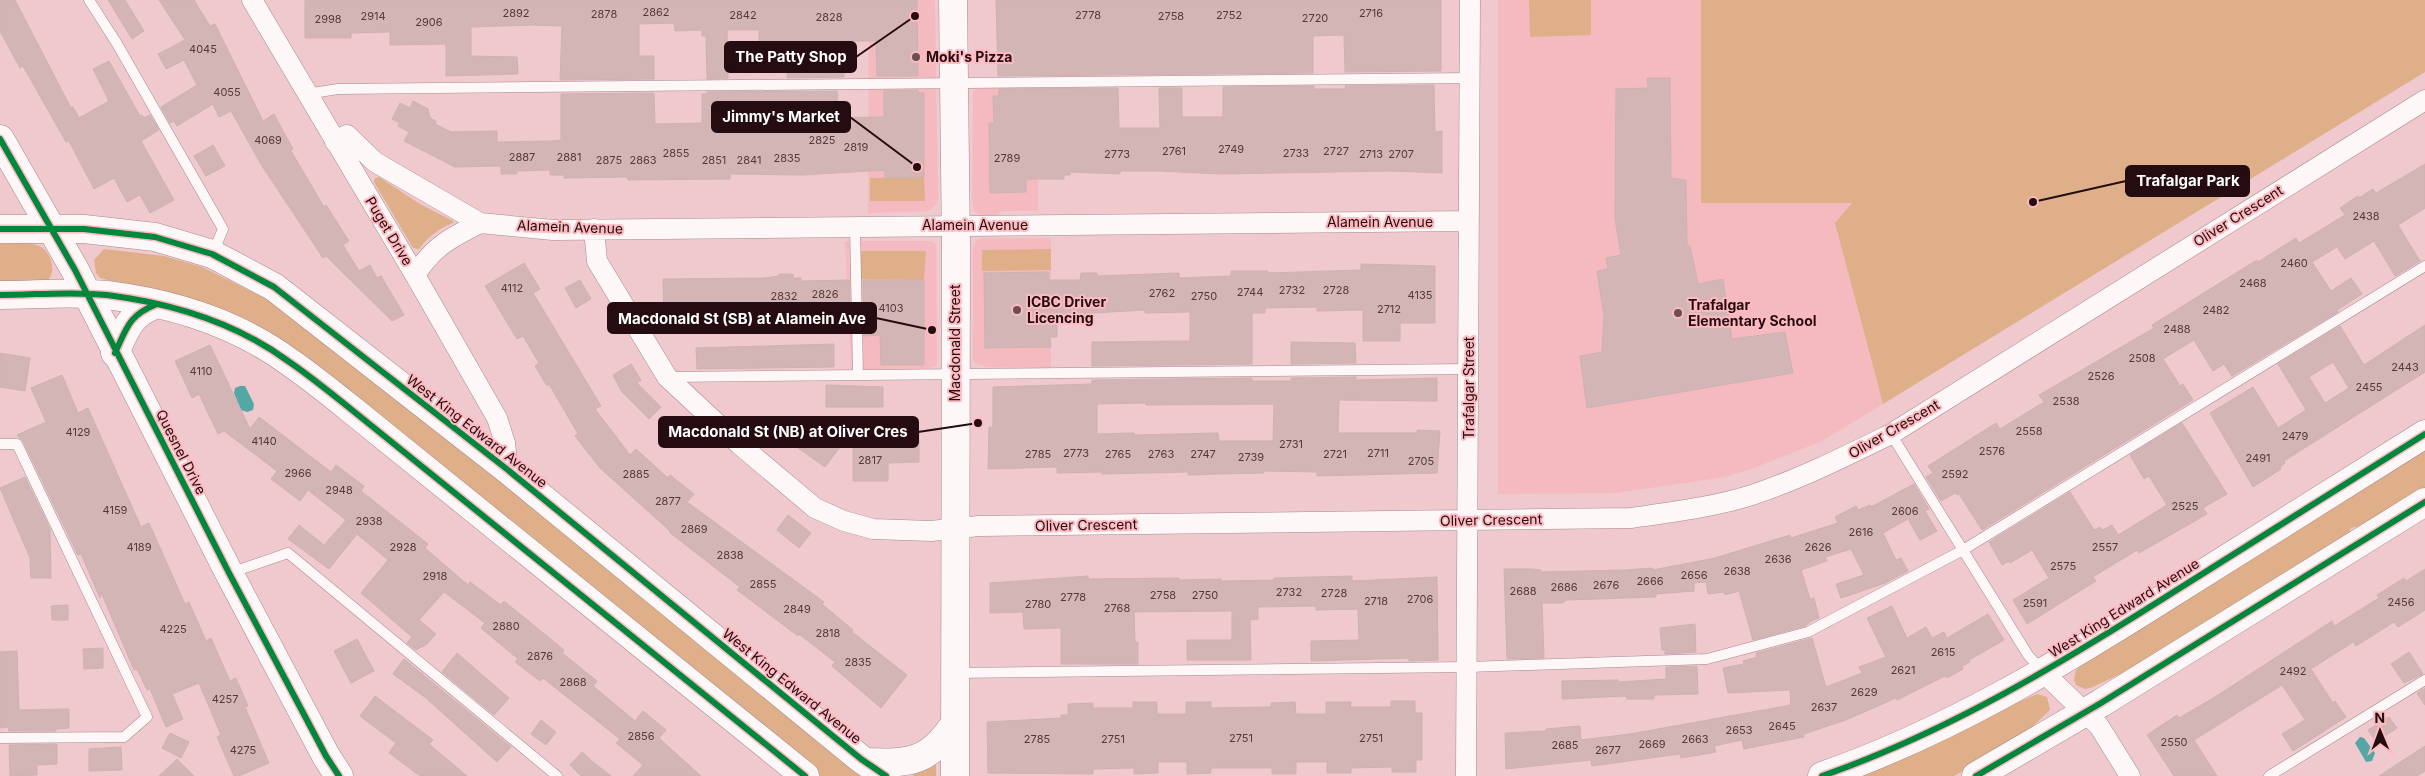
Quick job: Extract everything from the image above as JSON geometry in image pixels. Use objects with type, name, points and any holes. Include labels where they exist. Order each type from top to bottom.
[{"type":"main road","name":"Macdonald Street","points":[[953,0],[956,226],[955,776]]},
{"type":"main road","name":"Quesnel Drive","points":[[0,139],[52,228],[229,573],[326,756],[339,776]]},
{"type":"main road","name":"West King Edward Avenue","points":[[0,230],[52,228],[128,232],[155,237],[212,254],[274,287],[508,470],[876,769]]},
{"type":"main road","points":[[0,295],[106,295],[157,304],[194,314],[228,328],[287,360],[520,544],[805,776]]},
{"type":"main road","points":[[116,353],[134,316],[140,310],[157,304]]},
{"type":"main road","name":"West King Edward Avenue","points":[[1822,776],[1869,760],[1921,738],[2044,673],[2425,434]]},
{"type":"main road","points":[[1976,776],[2025,750],[2425,502]]},
{"type":"main road","points":[[876,769],[907,763],[920,758],[943,742],[955,723]]},
{"type":"street","name":"Puget Drive","points":[[252,0],[306,94],[415,274],[496,418],[505,442],[508,470]]},
{"type":"street","name":"Trafalgar Street","points":[[1466,776],[1470,0]]},
{"type":"street","name":"Oliver Crescent","points":[[594,229],[597,261],[667,377],[740,445],[815,508],[844,521],[873,529],[931,531],[987,526],[1631,518],[1695,508],[1753,494],[1804,476],[1891,434],[2425,100]]},
{"type":"street","name":"Alamein Avenue","points":[[335,142],[347,135],[375,162],[480,223],[553,230],[1470,221]]},
{"type":"street","points":[[415,274],[430,253],[455,235],[480,223]]},
{"type":"street","points":[[2044,673],[2099,726],[2130,776]]},
{"type":"lane","points":[[89,0],[130,66],[224,229],[212,254]]},
{"type":"lane","points":[[306,94],[338,89],[1470,78]]},
{"type":"lane","points":[[855,227],[858,375]]},
{"type":"lane","points":[[955,673],[1468,667],[1707,659],[1808,632],[1963,550],[2425,266]]},
{"type":"lane","points":[[667,377],[1469,369]]},
{"type":"lane","points":[[1891,434],[2028,655],[2044,673]]},
{"type":"lane","points":[[0,444],[17,444],[146,717],[124,737],[0,738]]},
{"type":"lane","points":[[229,573],[288,553],[557,776]]},
{"type":"lane","points":[[2269,776],[2425,680]]},
{"type":"shaded area","points":[[869,0],[935,0],[938,199],[935,206],[928,211],[868,213]]},
{"type":"shaded area","name":"Trafalgar Elementary School","points":[[1498,0],[1853,0],[1853,203],[1835,223],[1883,404],[1822,441],[1754,468],[1725,477],[1616,493],[1498,494]]},
{"type":"shaded area","points":[[1529,0],[1591,0],[1591,35],[1530,37]]},
{"type":"shaded area","points":[[1701,0],[2425,0],[2425,72],[1883,404],[1835,223],[1852,203],[1701,203]]},
{"type":"shaded area","points":[[1038,85],[1038,211],[1002,211],[995,217],[980,215],[974,211],[972,203],[973,91],[979,87]]},
{"type":"shaded area","points":[[379,177],[420,204],[453,221],[453,223],[434,233],[419,249],[413,248],[374,182],[375,178]]},
{"type":"shaded area","points":[[924,177],[925,201],[870,201],[870,178]]},
{"type":"shaded area","points":[[1051,238],[1051,369],[985,367],[973,361],[973,247],[978,239]]},
{"type":"shaded area","points":[[845,241],[932,241],[936,245],[937,365],[926,370],[851,369]]},
{"type":"shaded area","points":[[0,244],[30,244],[44,249],[52,264],[51,276],[48,281],[34,286],[0,286]]},
{"type":"shaded area","points":[[104,249],[164,256],[202,267],[281,306],[378,381],[864,776],[821,776],[568,572],[180,298],[100,278],[96,273],[94,260]]},
{"type":"shaded area","points":[[1051,249],[1051,270],[982,271],[982,250]]},
{"type":"shaded area","points":[[860,251],[926,251],[924,280],[858,279]]},
{"type":"shaded area","points":[[2425,444],[2425,489],[2362,528],[2354,527],[2350,529],[2350,536],[2147,661],[2093,687],[2085,689],[2076,685],[2074,680],[2076,670],[2121,635],[2327,504],[2335,507],[2339,505],[2341,495]]},
{"type":"shaded area","points":[[2037,694],[2047,697],[2050,710],[2016,742],[1954,776],[1855,776]]},
{"type":"shaded area","points":[[936,762],[936,776],[914,776],[911,774]]},
{"type":"water","points":[[245,386],[254,404],[253,410],[247,412],[241,410],[234,393],[235,388]]},
{"type":"water","points":[[2360,737],[2364,738],[2375,753],[2372,761],[2366,762],[2355,743]]},
{"type":"building","points":[[0,0],[15,0],[71,108],[73,107],[79,118],[109,101],[93,69],[109,61],[140,116],[142,115],[144,118],[150,115],[159,130],[141,141],[174,200],[150,213],[140,195],[127,202],[114,178],[94,189],[69,141],[66,142],[23,66],[20,68],[0,31]]},
{"type":"building","points":[[108,0],[125,0],[144,31],[132,39]]},
{"type":"building","points":[[159,0],[194,0],[210,26],[215,24],[263,121],[274,114],[293,149],[291,151],[324,207],[326,205],[349,241],[343,245],[359,271],[370,265],[377,278],[381,276],[404,315],[392,321],[326,256],[323,258],[262,166],[231,111],[219,117],[213,104],[177,126],[174,121],[170,123],[161,107],[197,85],[184,60],[166,69],[158,54],[185,40]]},
{"type":"building","points":[[305,0],[917,0],[918,76],[877,76],[876,41],[843,41],[844,77],[787,78],[787,48],[759,49],[759,30],[727,30],[728,78],[707,79],[706,36],[702,36],[702,30],[675,31],[674,23],[639,24],[639,56],[654,56],[654,79],[560,80],[562,26],[532,25],[471,27],[471,56],[517,57],[518,74],[446,76],[446,44],[390,45],[390,32],[351,33],[351,38],[305,38]]},
{"type":"building","points":[[996,0],[1441,0],[1441,71],[1345,72],[1344,35],[1313,36],[1313,73],[998,76]]},
{"type":"building","points":[[1647,78],[1670,78],[1671,178],[1686,180],[1687,246],[1690,246],[1698,284],[1723,279],[1732,339],[1785,332],[1793,373],[1587,408],[1580,356],[1602,352],[1604,316],[1597,271],[1608,269],[1606,258],[1621,255],[1615,219],[1616,89],[1648,88]]},
{"type":"building","points":[[1434,85],[1435,132],[1442,131],[1442,173],[1390,171],[1219,174],[1120,171],[1120,174],[1070,172],[1070,175],[1064,175],[1064,179],[1026,179],[1026,192],[990,193],[989,123],[994,123],[993,96],[999,96],[999,89],[1118,88],[1119,128],[1160,128],[1159,88],[1182,88],[1182,117],[1223,117],[1223,87],[1314,86],[1314,89],[1346,89],[1345,86]]},
{"type":"building","points":[[918,90],[918,93],[924,93],[924,177],[885,178],[885,170],[803,175],[730,174],[730,179],[628,180],[627,177],[564,178],[564,175],[550,175],[550,170],[517,171],[517,174],[501,174],[501,166],[455,167],[404,141],[409,132],[398,126],[400,123],[392,119],[400,103],[410,108],[413,101],[428,109],[430,118],[436,121],[435,124],[451,132],[497,131],[497,142],[551,141],[561,140],[561,94],[654,93],[655,124],[702,123],[702,94],[707,94],[707,92],[837,91],[838,118],[884,117],[884,91]]},
{"type":"building","points":[[213,145],[225,166],[206,176],[194,156]]},
{"type":"building","points":[[2425,164],[2425,208],[2398,225],[2420,261],[2395,276],[2374,241],[2345,259],[2337,247],[2312,262],[2331,291],[2351,278],[2362,294],[2337,310],[2338,312],[2232,376],[2224,364],[2213,371],[2194,340],[2163,359],[2180,386],[2183,384],[2193,400],[1982,530],[1959,494],[1955,493],[1941,501],[1926,477],[1933,473],[1928,466],[1996,423],[2000,429],[2044,402],[2039,395],[2154,328],[2152,325],[2257,260],[2258,262],[2296,238],[2299,243],[2345,215],[2340,208],[2358,196],[2359,198],[2373,189],[2376,193]]},
{"type":"building","points":[[524,263],[540,289],[533,293],[601,406],[595,409],[630,455],[636,449],[668,478],[670,475],[694,494],[687,502],[824,602],[822,604],[853,630],[852,632],[907,675],[881,708],[832,666],[835,662],[737,590],[740,587],[669,532],[600,468],[575,436],[578,434],[549,384],[547,386],[535,366],[539,363],[523,336],[517,339],[485,286]]},
{"type":"building","points":[[1361,264],[1435,266],[1435,323],[1400,323],[1400,341],[1363,341],[1363,310],[1317,311],[1317,307],[1265,308],[1265,313],[1252,313],[1252,364],[1092,366],[1092,342],[1190,341],[1190,312],[1145,313],[1145,310],[1057,315],[1057,337],[1050,337],[1051,347],[985,348],[984,273],[1049,272],[1049,280],[1080,280],[1081,273],[1097,273],[1097,276],[1179,273],[1179,278],[1231,276],[1231,271],[1268,271],[1267,273],[1361,270]]},
{"type":"building","points":[[779,274],[793,274],[793,278],[801,278],[801,281],[849,280],[850,307],[802,307],[803,314],[757,315],[757,318],[664,320],[663,279],[765,278],[779,276]]},
{"type":"building","points":[[580,280],[591,299],[576,308],[565,288]]},
{"type":"building","points":[[863,280],[924,280],[924,365],[881,365],[880,335],[864,336]]},
{"type":"building","points":[[2425,325],[2425,372],[2284,461],[2285,463],[2280,467],[2281,469],[2253,487],[2210,413],[2253,387],[2278,428],[2306,410],[2278,364],[2340,326],[2364,365]],"holes":[[[2333,362],[2349,388],[2325,403],[2309,377]]]},
{"type":"building","points":[[1291,342],[1355,343],[1356,363],[1291,364]]},
{"type":"building","points":[[834,344],[834,367],[697,369],[696,348]]},
{"type":"building","points":[[210,345],[250,429],[259,417],[331,472],[336,465],[364,486],[361,491],[428,544],[425,548],[468,585],[470,582],[501,605],[504,601],[564,650],[562,653],[597,681],[593,686],[635,721],[643,711],[666,730],[659,738],[701,776],[633,776],[643,765],[616,743],[620,739],[543,678],[540,681],[515,662],[518,659],[481,628],[485,623],[444,592],[419,620],[436,634],[427,644],[416,650],[407,643],[412,637],[361,593],[388,560],[357,534],[329,569],[288,539],[299,525],[324,545],[346,520],[308,490],[300,501],[271,479],[277,471],[224,431],[218,434],[199,394],[192,398],[175,361]]},
{"type":"building","points":[[0,353],[30,358],[25,391],[0,387]]},
{"type":"building","points":[[631,364],[641,380],[637,383],[661,407],[649,419],[622,392],[613,375]]},
{"type":"building","points":[[62,375],[78,413],[88,408],[141,527],[149,523],[185,604],[189,602],[206,641],[211,638],[230,681],[236,678],[248,706],[245,707],[269,763],[239,776],[234,776],[217,737],[221,735],[199,683],[172,694],[183,719],[166,727],[150,689],[147,690],[137,669],[134,670],[101,592],[100,598],[81,554],[78,555],[23,441],[17,435],[46,422],[31,388]]},
{"type":"building","points":[[1356,377],[1356,380],[1437,378],[1437,401],[1339,400],[1338,433],[1417,433],[1417,430],[1440,431],[1437,473],[1317,476],[1317,472],[1264,471],[1264,473],[1188,475],[1188,472],[1057,473],[1057,467],[988,469],[989,427],[993,427],[993,387],[1092,384],[1092,380],[1252,378],[1252,381],[1291,381],[1291,378]],"holes":[[[1146,403],[1146,405],[1274,404],[1273,441],[1219,441],[1218,433],[1097,434],[1097,404]]]},
{"type":"building","points":[[826,385],[883,387],[883,407],[826,407]]},
{"type":"building","points":[[2182,423],[2227,494],[2203,508],[2207,514],[2139,553],[2137,550],[2093,577],[2096,581],[2027,624],[2013,600],[2049,578],[2032,550],[2010,563],[2009,561],[2002,565],[1989,542],[2070,492],[2094,530],[2100,527],[2103,530],[2112,525],[2118,535],[2167,505],[2149,476],[2144,479],[2130,455]]},
{"type":"building","points":[[919,432],[919,462],[888,463],[888,481],[853,481],[853,435],[894,435],[893,433]]},
{"type":"building","points":[[796,434],[827,435],[840,447],[825,467],[798,448]]},
{"type":"building","points":[[25,477],[50,529],[51,578],[31,578],[30,558],[0,488]]},
{"type":"building","points":[[1914,484],[1929,509],[1925,511],[1937,531],[1920,540],[1908,519],[1883,533],[1896,560],[1901,558],[1908,571],[1885,583],[1841,598],[1836,584],[1864,575],[1851,549],[1825,557],[1827,561],[1801,570],[1810,599],[1814,598],[1819,618],[1805,626],[1753,640],[1739,591],[1725,595],[1724,592],[1708,594],[1706,582],[1694,583],[1694,591],[1656,594],[1656,597],[1567,600],[1562,603],[1542,603],[1544,658],[1507,659],[1504,569],[1532,569],[1541,570],[1541,572],[1652,568],[1653,570],[1715,558],[1790,535],[1791,538],[1838,523],[1835,517],[1856,506],[1858,510],[1870,505],[1871,507]]},
{"type":"building","points":[[788,515],[811,533],[799,548],[777,530]]},
{"type":"building","points":[[2425,569],[2425,610],[2398,627],[2394,622],[2356,646],[2353,642],[2311,669],[2333,703],[2335,701],[2346,717],[2293,751],[2282,734],[2305,720],[2282,685],[2194,740],[2217,776],[2174,776],[2147,735],[2177,715],[2179,718],[2215,697],[2332,621],[2334,626],[2379,598],[2377,595],[2404,578],[2406,581]]},
{"type":"building","points":[[1088,576],[1088,579],[1179,578],[1179,580],[1221,579],[1221,581],[1352,576],[1352,581],[1437,577],[1438,660],[1409,661],[1409,658],[1311,661],[1311,641],[1359,640],[1358,609],[1316,610],[1316,606],[1258,607],[1258,619],[1250,620],[1251,660],[1187,660],[1187,640],[1232,640],[1232,611],[1134,612],[1135,642],[1138,642],[1138,664],[1061,664],[1061,628],[1024,629],[1023,612],[990,613],[990,583]]},
{"type":"building","points":[[68,605],[68,620],[52,620],[51,606]]},
{"type":"building","points":[[1892,606],[1907,638],[1926,627],[1932,638],[1944,632],[1947,638],[1988,614],[2004,640],[1969,660],[1970,662],[1962,666],[1963,669],[1947,678],[1945,676],[1897,700],[1896,698],[1846,720],[1804,734],[1804,737],[1744,749],[1742,740],[1714,746],[1716,752],[1681,758],[1680,754],[1592,766],[1591,760],[1506,769],[1505,733],[1546,731],[1546,729],[1580,726],[1581,740],[1630,734],[1791,705],[1790,690],[1728,693],[1723,668],[1744,664],[1743,661],[1757,657],[1756,653],[1812,638],[1826,687],[1862,673],[1859,667],[1886,657],[1867,618]]},
{"type":"building","points":[[1695,624],[1696,652],[1665,654],[1665,650],[1662,650],[1660,628]]},
{"type":"building","points":[[357,639],[374,671],[351,683],[334,651]]},
{"type":"building","points":[[103,648],[103,668],[84,669],[83,649]]},
{"type":"building","points":[[17,651],[19,710],[69,709],[69,728],[56,729],[56,731],[9,731],[8,727],[0,728],[0,652]]},
{"type":"building","points":[[2409,652],[2423,674],[2404,683],[2391,664]]},
{"type":"building","points":[[457,653],[509,698],[494,715],[442,672]]},
{"type":"building","points":[[404,659],[511,747],[497,762],[426,698],[393,674]]},
{"type":"building","points":[[1697,666],[1698,694],[1654,695],[1654,699],[1627,699],[1626,696],[1562,699],[1562,681],[1618,680],[1618,682],[1666,679],[1666,667]]},
{"type":"building","points":[[2425,688],[2425,705],[2417,693]]},
{"type":"building","points":[[375,696],[433,740],[429,744],[467,776],[420,776],[389,753],[396,743],[360,716]]},
{"type":"building","points":[[1391,701],[1415,701],[1415,713],[1422,713],[1422,760],[1416,760],[1416,772],[1392,772],[1392,767],[1351,768],[1351,773],[1327,773],[1327,762],[1296,762],[1296,774],[1272,774],[1272,768],[1211,768],[1211,773],[1187,774],[1187,762],[1158,762],[1158,773],[1134,774],[1134,768],[1093,769],[1093,774],[988,773],[987,722],[1061,718],[1061,715],[1068,715],[1068,704],[1093,703],[1093,708],[1133,708],[1133,702],[1157,702],[1157,714],[1186,714],[1186,702],[1211,702],[1211,708],[1271,707],[1271,703],[1295,702],[1296,714],[1326,714],[1326,702],[1351,702],[1350,707],[1391,707]]},
{"type":"building","points":[[2389,717],[2397,728],[2376,742],[2368,730]]},
{"type":"building","points":[[541,720],[556,732],[546,745],[531,734]]},
{"type":"building","points":[[170,733],[189,742],[181,758],[162,748]]},
{"type":"building","points":[[57,744],[57,764],[37,765],[37,775],[10,776],[9,745]]},
{"type":"building","points":[[2425,746],[2425,771],[2417,776],[2379,776]]},
{"type":"building","points":[[121,747],[122,770],[89,771],[89,749]]},
{"type":"building","points":[[582,752],[611,776],[581,776],[570,765]]},
{"type":"building","points":[[177,759],[194,776],[159,776]]},
{"type":"cycle path","points":[[0,139],[75,270],[229,573],[326,756],[339,776]]},
{"type":"cycle path","points":[[0,229],[84,229],[155,237],[212,254],[274,287],[508,470],[861,759],[886,776]]},
{"type":"cycle path","points":[[0,295],[80,293],[107,295],[155,303],[202,317],[247,336],[268,348],[336,397],[805,776]]},
{"type":"cycle path","points":[[115,353],[126,329],[135,317],[157,304]]},
{"type":"cycle path","points":[[1822,776],[1914,739],[2045,671],[2425,434]]},
{"type":"cycle path","points":[[1976,776],[2101,703],[2425,502]]},
{"type":"place","name":"The Patty Shop","points":[[915,16]]},
{"type":"place","name":"Moki's Pizza","points":[[916,57]]},
{"type":"place","name":"Jimmy's Market","points":[[917,167]]},
{"type":"place","name":"Trafalgar Park","points":[[2033,202]]},
{"type":"place","name":"ICBC Driver Licencing","points":[[1017,310]]},
{"type":"place","name":"Trafalgar Elementary School","points":[[1678,313]]},
{"type":"place","name":"Macdonald St (SB) at Alamein Ave","points":[[932,330]]},
{"type":"place","name":"Macdonald St (NB) at Oliver Cres","points":[[978,423]]}]
